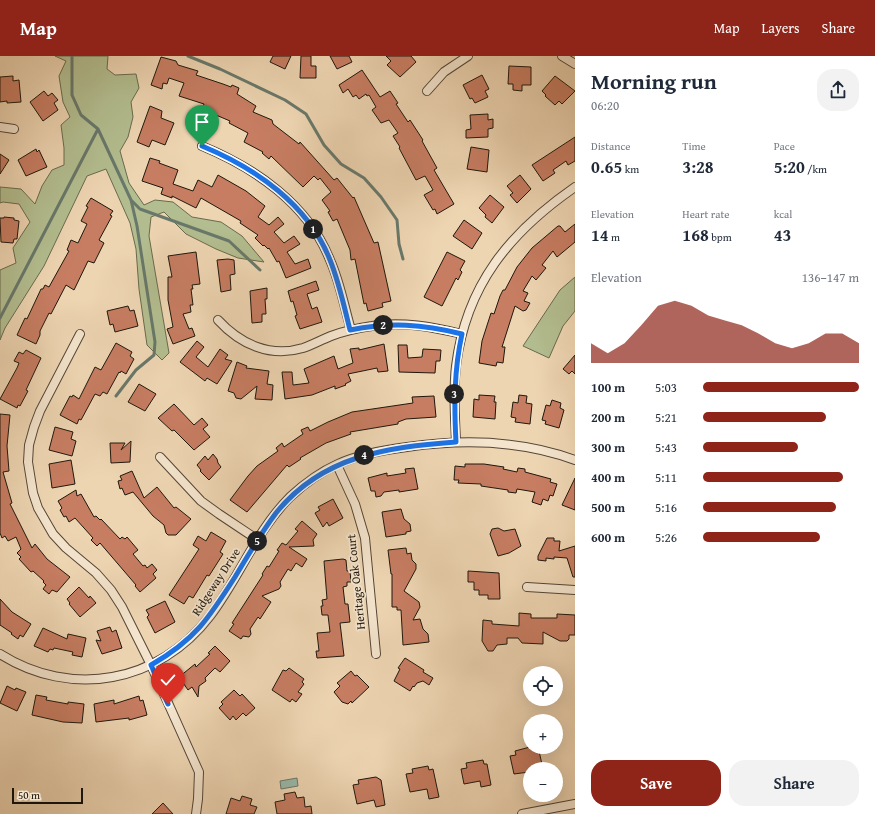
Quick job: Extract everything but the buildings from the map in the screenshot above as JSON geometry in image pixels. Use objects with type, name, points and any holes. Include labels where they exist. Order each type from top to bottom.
[{"type":"street","points":[[427,91],[444,72],[468,56]]},
{"type":"street","points":[[562,56],[575,64]]},
{"type":"street","points":[[0,127],[14,129]]},
{"type":"street","points":[[202,146],[221,154],[260,176],[286,198],[310,224],[330,258],[336,275],[350,330]]},
{"type":"street","points":[[456,442],[454,393],[456,366],[462,334],[480,288],[492,266],[506,246],[538,214],[575,187]]},
{"type":"street","points":[[218,320],[228,331],[239,339],[263,349],[276,351],[303,348],[350,330],[392,324],[432,327],[462,334]]},
{"type":"street","points":[[80,334],[40,411],[34,427],[28,462],[32,493],[38,508],[53,534],[66,548],[96,573],[111,590],[122,607],[151,665],[199,772],[196,814]]},
{"type":"street","name":"Ridgeway Drive","points":[[0,654],[25,668],[41,674],[79,680],[118,676],[151,665],[184,644],[199,630],[211,615],[258,540],[289,498],[319,475],[337,465],[359,456],[378,451],[431,444],[489,442],[543,450],[575,460]]},
{"type":"street","points":[[160,457],[202,501],[258,540]]},
{"type":"street","name":"Heritage Oak Court","points":[[337,465],[355,504],[365,538],[376,654]]},
{"type":"street","points":[[527,587],[575,590]]},
{"type":"street","points":[[522,814],[575,804]]},
{"type":"green space","points":[[55,56],[108,56],[107,69],[115,75],[136,74],[139,88],[131,102],[133,117],[128,137],[120,151],[129,183],[144,205],[155,200],[173,202],[192,217],[221,222],[242,236],[264,262],[238,258],[186,234],[164,212],[151,217],[149,236],[169,353],[162,360],[147,345],[139,289],[136,249],[130,223],[106,169],[87,176],[44,266],[5,328],[0,340],[0,270],[16,263],[13,248],[30,222],[19,204],[0,203],[0,187],[21,189],[35,204],[42,186],[52,170],[64,165],[64,148],[61,125],[70,117],[63,102],[59,76],[66,61]]},
{"type":"green space","points":[[575,277],[575,311],[563,326],[549,358],[523,346],[560,290]]},
{"type":"shaded area","points":[[297,778],[298,786],[281,789],[280,781]]},
{"type":"waterway","points":[[72,56],[72,95],[81,115],[98,129],[131,200],[137,226],[155,342],[154,355],[136,370],[116,396]]},
{"type":"waterway","points":[[188,56],[220,69],[285,100],[306,114],[324,145],[341,164],[364,178],[381,197],[397,220],[399,244],[403,259]]},
{"type":"waterway","points":[[0,318],[98,129]]},
{"type":"waterway","points":[[131,200],[140,209],[229,241],[260,270]]},
{"type":"route","points":[[168,704],[151,665],[184,644],[199,630],[211,615],[265,528],[289,498],[319,475],[337,465],[359,456],[378,451],[456,442],[454,393],[456,366],[462,334],[432,327],[392,324],[350,330],[336,275],[330,258],[322,242],[310,224],[297,208],[260,176],[241,164],[202,146]]}]
